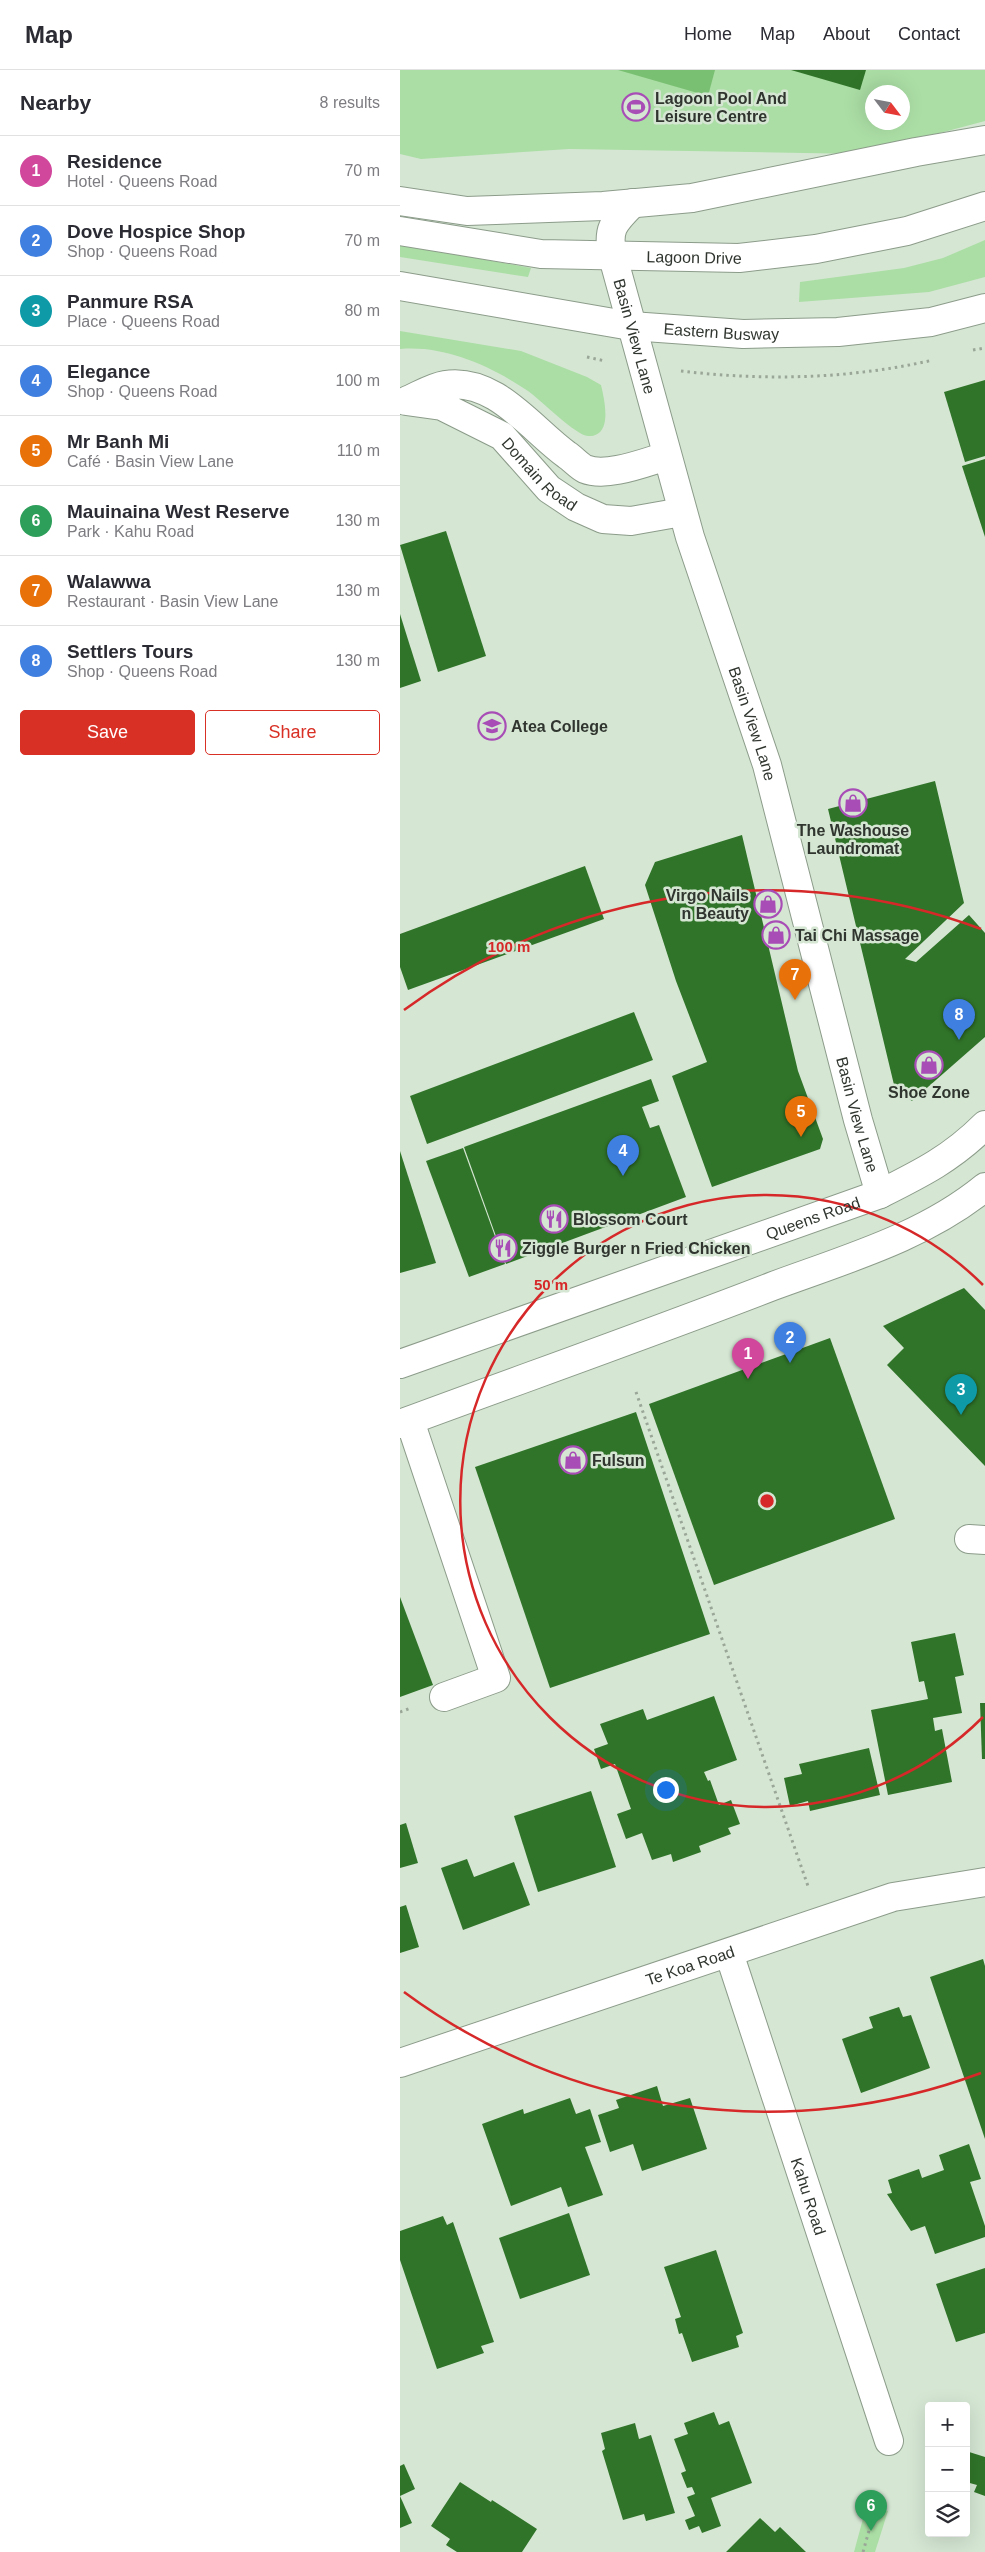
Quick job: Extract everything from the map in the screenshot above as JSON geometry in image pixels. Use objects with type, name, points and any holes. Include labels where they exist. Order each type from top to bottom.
[{"type":"street","points":[[400,201],[468,211],[633,203],[692,198],[916,152],[985,140]]},
{"type":"street","name":"Basin View Lane","points":[[633,203],[614,224],[608,239],[612,257],[631,326],[645,367],[682,512],[767,764],[855,1110],[880,1194]]},
{"type":"street","name":"Lagoon Drive","points":[[400,231],[541,254],[612,257],[739,258],[816,249],[907,231],[985,206]]},
{"type":"street","name":"Eastern Busway","points":[[400,286],[631,326],[743,334],[838,332],[931,322],[985,308]]},
{"type":"street","name":"Domain Road","points":[[403,402],[444,385],[473,386],[512,407],[549,442],[586,469],[605,472],[668,456]]},
{"type":"street","name":"Domain Road","points":[[403,402],[442,406],[502,436],[549,489],[576,508],[603,519],[631,521],[682,512]]},
{"type":"street","name":"Queens Road","points":[[400,1364],[880,1194],[936,1166],[968,1142],[985,1125]]},
{"type":"street","points":[[444,1697],[496,1678],[405,1423],[620,1345],[910,1234],[970,1200],[985,1187]]},
{"type":"street","name":"Te Koa Road","points":[[400,2063],[893,1897],[985,1882]]},
{"type":"street","name":"Kahu Road","points":[[730,1953],[889,2441]]},
{"type":"path","points":[[636,1392],[812,1897]]},
{"type":"path","points":[[863,2552],[879,2495]]},
{"type":"shaded area","name":"Lagoon Pool And Leisure Centre","points":[[400,70],[985,70],[985,121],[861,154],[569,149],[421,159],[400,154]]},
{"type":"shaded area","points":[[618,70],[715,70],[708,96]]},
{"type":"shaded area","points":[[985,240],[985,277],[929,292],[799,302],[800,282],[904,268],[943,258]]},
{"type":"shaded area","points":[[400,244],[531,268],[528,277],[400,257]]},
{"type":"shaded area","points":[[400,331],[521,351],[587,377],[601,385],[605,407],[604,424],[596,435],[588,436],[582,434],[567,424],[528,391],[499,373],[451,354],[434,350],[400,349]]},
{"type":"shaded area","points":[[867,2504],[888,2511],[875,2552],[854,2552]]},
{"type":"building","points":[[791,70],[866,70],[860,90]]},
{"type":"building","points":[[985,380],[985,456],[965,462],[944,392]]},
{"type":"building","points":[[985,459],[985,537],[962,466]]},
{"type":"building","points":[[446,531],[486,656],[438,672],[400,545]]},
{"type":"building","points":[[400,614],[421,681],[400,688]]},
{"type":"building","points":[[935,781],[964,903],[905,959],[916,962],[969,915],[985,933],[985,1037],[912,1101],[895,1089],[828,809]]},
{"type":"building","points":[[742,835],[798,1071],[823,1139],[820,1149],[712,1187],[672,1076],[707,1062],[676,981],[645,885],[655,862]]},
{"type":"building","points":[[585,866],[604,919],[408,990],[400,967],[400,934]]},
{"type":"building","points":[[634,1012],[653,1060],[427,1144],[410,1096]]},
{"type":"building","points":[[651,1079],[659,1101],[642,1107],[650,1128],[659,1125],[686,1197],[506,1264],[464,1147]]},
{"type":"building","points":[[463,1148],[505,1264],[469,1277],[426,1161]]},
{"type":"building","points":[[400,1151],[436,1263],[400,1273]]},
{"type":"building","points":[[964,1288],[985,1310],[985,1466],[887,1365],[904,1348],[883,1326]]},
{"type":"building","points":[[830,1338],[895,1519],[714,1585],[649,1404]]},
{"type":"building","points":[[636,1412],[710,1634],[550,1688],[475,1467]]},
{"type":"building","points":[[400,1597],[433,1685],[400,1697]]},
{"type":"building","points":[[955,1633],[964,1675],[955,1677],[962,1713],[933,1718],[935,1731],[942,1729],[952,1782],[888,1795],[871,1710],[928,1699],[924,1681],[919,1682],[911,1642]]},
{"type":"building","points":[[714,1696],[737,1760],[704,1772],[708,1781],[710,1780],[719,1805],[731,1800],[740,1824],[728,1828],[731,1834],[699,1846],[701,1852],[673,1862],[671,1854],[652,1860],[642,1833],[626,1839],[617,1814],[631,1809],[615,1764],[601,1769],[594,1749],[608,1744],[600,1724],[643,1709],[647,1720]]},
{"type":"building","points":[[980,1703],[985,1703],[985,1759],[982,1759]]},
{"type":"building","points":[[869,1748],[880,1795],[810,1811],[808,1801],[790,1806],[784,1778],[802,1774],[799,1764]]},
{"type":"building","points":[[591,1791],[616,1867],[538,1892],[514,1816]]},
{"type":"building","points":[[406,1823],[418,1863],[400,1868],[400,1825]]},
{"type":"building","points":[[467,1859],[474,1877],[514,1862],[530,1905],[463,1930],[441,1868]]},
{"type":"building","points":[[406,1905],[419,1947],[400,1953],[400,1907]]},
{"type":"building","points":[[983,1959],[985,1966],[985,2139],[930,1977]]},
{"type":"building","points":[[899,2007],[903,2017],[911,2015],[930,2068],[861,2093],[842,2039],[873,2028],[869,2017]]},
{"type":"building","points":[[657,2086],[663,2106],[690,2098],[707,2149],[642,2171],[633,2144],[610,2152],[598,2115],[619,2108],[616,2100]]},
{"type":"building","points":[[570,2098],[576,2114],[590,2109],[601,2142],[585,2147],[603,2195],[568,2207],[561,2187],[511,2206],[482,2124],[523,2109],[524,2114]]},
{"type":"building","points":[[969,2144],[981,2179],[970,2182],[985,2226],[985,2237],[935,2254],[925,2226],[911,2231],[887,2194],[892,2193],[888,2180],[919,2169],[922,2178],[944,2170],[939,2155]]},
{"type":"building","points":[[569,2213],[590,2275],[520,2299],[499,2238]]},
{"type":"building","points":[[443,2216],[447,2225],[453,2222],[494,2342],[481,2346],[484,2353],[437,2369],[400,2260],[400,2231]]},
{"type":"building","points":[[716,2250],[743,2333],[736,2336],[739,2347],[692,2362],[682,2333],[679,2334],[675,2319],[681,2317],[664,2267]]},
{"type":"building","points":[[985,2268],[985,2333],[956,2342],[936,2284]]},
{"type":"building","points":[[714,2412],[719,2425],[729,2421],[752,2483],[711,2498],[721,2526],[702,2533],[699,2526],[689,2530],[685,2520],[695,2516],[687,2497],[695,2494],[692,2487],[687,2488],[681,2473],[686,2471],[674,2439],[688,2434],[684,2423]]},
{"type":"building","points":[[635,2423],[639,2439],[651,2435],[675,2513],[646,2521],[644,2514],[623,2520],[602,2451],[605,2449],[601,2433]]},
{"type":"building","points":[[970,2452],[985,2457],[985,2496],[974,2492],[977,2485],[970,2483]]},
{"type":"building","points":[[404,2464],[415,2489],[400,2496],[400,2466]]},
{"type":"building","points":[[460,2482],[537,2529],[522,2552],[457,2552],[446,2545],[450,2539],[431,2526]]},
{"type":"building","points":[[400,2496],[412,2523],[400,2528]]},
{"type":"building","points":[[760,2518],[775,2532],[780,2527],[806,2552],[726,2552]]},
{"type":"place","name":"Lagoon Pool And Leisure Centre","points":[[636,107]]},
{"type":"place","name":"Atea College","points":[[492,726]]},
{"type":"place","name":"The Washouse Laundromat","points":[[853,803]]},
{"type":"place","name":"Virgo Nails n Beauty","points":[[768,904]]},
{"type":"place","name":"Tai Chi Massage","points":[[776,935]]},
{"type":"place","name":"Walawwa","points":[[795,1000]]},
{"type":"place","name":"Settlers Tours","points":[[959,1040]]},
{"type":"place","name":"Shoe Zone","points":[[929,1065]]},
{"type":"place","name":"Mr Banh Mi","points":[[801,1137]]},
{"type":"place","name":"Elegance","points":[[623,1176]]},
{"type":"place","name":"Blossom Court","points":[[554,1219]]},
{"type":"place","name":"Ziggle Burger n Fried Chicken","points":[[503,1248]]},
{"type":"place","name":"Dove Hospice Shop","points":[[790,1363]]},
{"type":"place","name":"Residence","points":[[748,1379]]},
{"type":"place","name":"Panmure RSA","points":[[961,1415]]},
{"type":"place","name":"Fulsun","points":[[573,1460]]},
{"type":"place","name":"Mauinaina West Reserve","points":[[871,2531]]}]
